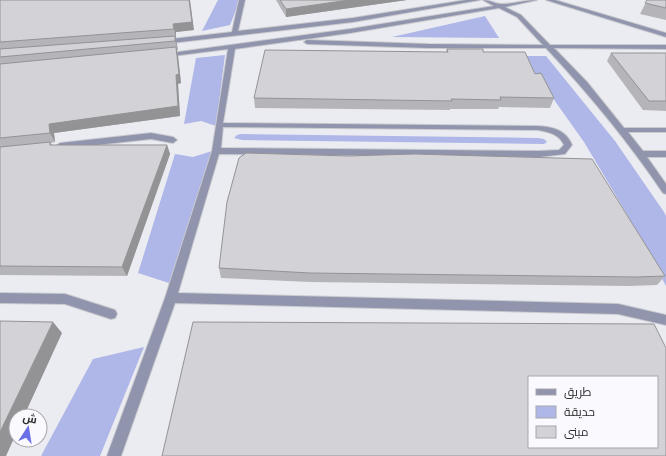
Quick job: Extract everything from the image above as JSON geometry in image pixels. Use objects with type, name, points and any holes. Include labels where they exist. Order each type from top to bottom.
[{"type":"street","points":[[236,34],[235,28],[242,0]]},
{"type":"street","points":[[155,42],[353,20],[476,0]]},
{"type":"street","points":[[486,0],[519,16],[584,84],[641,154],[666,191]]},
{"type":"street","points":[[157,56],[348,32],[534,0]]},
{"type":"street","points":[[549,0],[666,35]]},
{"type":"street","points":[[282,40],[412,46],[666,47]]},
{"type":"street","points":[[114,456],[171,298],[216,151],[232,47]]},
{"type":"street","points":[[216,151],[539,154],[562,152],[568,145],[559,133],[548,128],[219,125]]},
{"type":"street","points":[[622,130],[666,130]]},
{"type":"street","points":[[48,148],[151,136],[173,140]]},
{"type":"street","points":[[641,154],[666,154]]},
{"type":"street","points":[[0,298],[65,299],[111,314]]},
{"type":"street","points":[[171,298],[618,309],[666,320]]},
{"type":"green space","points":[[218,0],[240,0],[230,25],[202,31]]},
{"type":"green space","points":[[485,16],[499,38],[392,37]]},
{"type":"green space","points":[[225,55],[216,126],[201,121],[184,124],[196,58]]},
{"type":"green space","points":[[523,56],[546,56],[615,141],[664,212],[666,216],[666,286],[628,216],[584,142]]},
{"type":"green space","points":[[241,134],[538,138],[544,139],[547,142],[544,144],[242,140],[234,138]]},
{"type":"green space","points":[[212,151],[172,284],[138,273],[175,154],[193,157]]},
{"type":"green space","points":[[144,347],[100,456],[41,456],[45,448],[48,448],[48,443],[93,359]]},
{"type":"building","points":[[0,0],[189,0],[192,22],[173,24],[174,29],[0,42]]},
{"type":"building","points":[[280,0],[349,0],[286,9]]},
{"type":"building","points":[[647,0],[666,0],[666,8],[645,3]]},
{"type":"building","points":[[175,36],[175,41],[0,57],[0,49]]},
{"type":"building","points":[[176,47],[179,74],[176,75],[178,106],[49,124],[50,133],[0,138],[0,64]]},
{"type":"building","points":[[447,49],[483,49],[483,52],[525,52],[535,74],[541,73],[554,98],[500,97],[501,100],[451,99],[452,101],[254,98],[265,50],[448,52]]},
{"type":"building","points":[[611,53],[666,53],[666,101],[649,101]]},
{"type":"building","points":[[50,142],[50,145],[167,145],[122,267],[0,266],[0,147]]},
{"type":"building","points":[[246,153],[348,156],[414,154],[592,159],[665,276],[636,277],[310,273],[219,268],[227,202],[239,158]]},
{"type":"building","points":[[0,321],[53,322],[12,408],[8,408],[8,415],[0,432]]},
{"type":"building","points":[[193,322],[654,324],[666,348],[666,456],[162,456]]}]
